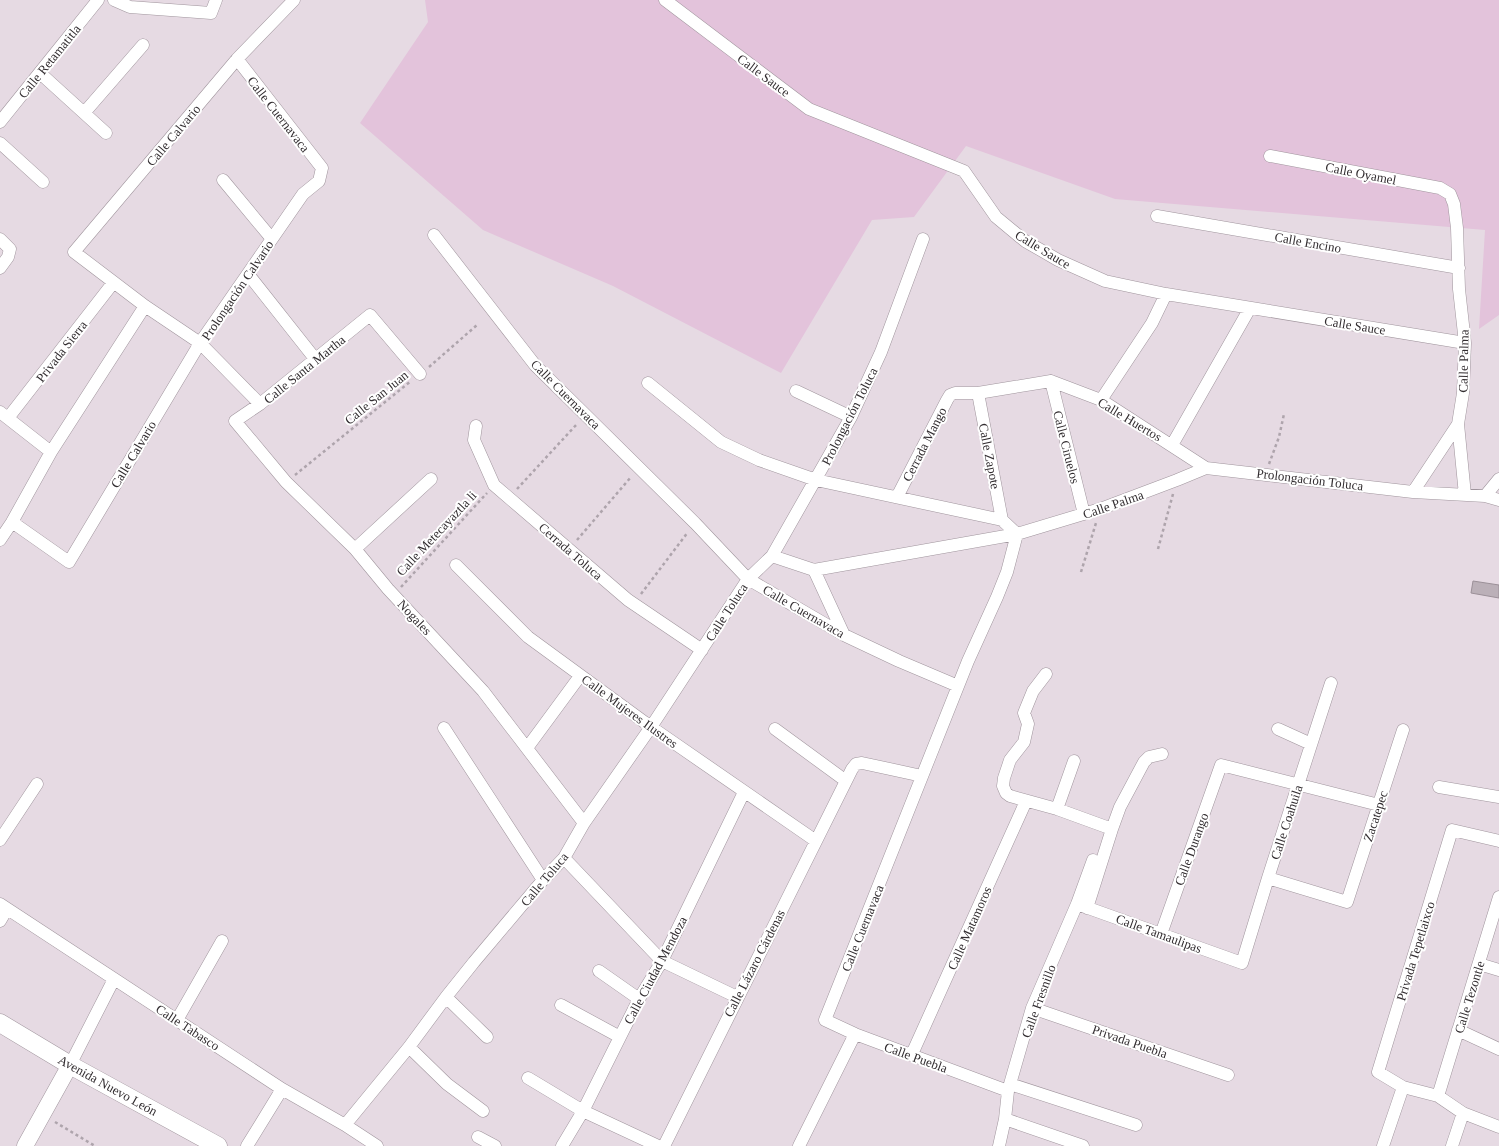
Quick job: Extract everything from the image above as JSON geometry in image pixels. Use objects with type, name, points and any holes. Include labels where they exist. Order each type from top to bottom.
[{"type":"main road","name":"Avenida Nuevo León","points":[[0,1022],[70,1064],[218,1146]]},
{"type":"street","name":"Calle Retamatitla","points":[[0,122],[98,0]]},
{"type":"street","points":[[114,0],[130,7],[211,13],[216,0]]},
{"type":"street","points":[[237,59],[294,0]]},
{"type":"street","name":"Calle Sauce","points":[[666,0],[809,109],[964,171],[996,217],[1024,241],[1058,260],[1105,281],[1166,294],[1466,343]]},
{"type":"street","points":[[84,113],[143,45]]},
{"type":"street","name":"Calle Cuernavaca","points":[[237,59],[322,168]]},
{"type":"street","name":"Calle Calvario","points":[[12,522],[69,562],[200,342],[145,306],[74,252],[237,59]]},
{"type":"street","points":[[40,73],[106,133]]},
{"type":"street","points":[[0,143],[43,182]]},
{"type":"street","name":"Calle Oyamel","points":[[1270,156],[1440,188],[1450,194]]},
{"type":"street","name":"Prolongación Calvario","points":[[260,404],[200,342],[303,194],[319,182],[322,168]]},
{"type":"street","points":[[223,180],[272,239]]},
{"type":"street","name":"Calle Palma","points":[[1413,492],[1458,424],[1463,393],[1466,343],[1459,289],[1456,222],[1454,204],[1450,194]]},
{"type":"street","name":"Calle Encino","points":[[1157,216],[1458,268]]},
{"type":"street","name":"Calle Cuernavaca","points":[[434,235],[535,365],[695,523],[748,579],[844,634],[899,661],[958,686],[825,1020]]},
{"type":"street","points":[[0,239],[10,249],[8,257],[0,268]]},
{"type":"street","name":"Prolongación Toluca","points":[[748,579],[772,556],[851,417],[881,352],[923,239]]},
{"type":"street","points":[[248,274],[316,360]]},
{"type":"street","name":"Privada Sierra","points":[[4,415],[113,283]]},
{"type":"street","points":[[1101,400],[1152,323],[1166,294]]},
{"type":"street","points":[[0,540],[12,522],[51,452],[145,306]]},
{"type":"street","points":[[1172,446],[1250,308]]},
{"type":"street","name":"Calle Santa Martha","points":[[235,421],[260,404],[370,315],[420,374]]},
{"type":"street","name":"Calle Huertos","points":[[978,393],[1050,381],[1101,400],[1206,468]]},
{"type":"street","name":"Calle Ciruelos","points":[[1050,381],[1084,514]]},
{"type":"street","points":[[648,383],[721,442],[759,460],[816,480],[1002,520],[1017,534]]},
{"type":"street","points":[[796,391],[851,417]]},
{"type":"street","name":"Cerrada Mango","points":[[897,497],[946,400],[950,395],[956,393],[978,393]]},
{"type":"street","name":"Calle Zapote","points":[[978,393],[1002,520]]},
{"type":"street","points":[[4,415],[51,452]]},
{"type":"street","name":"Nogales","points":[[235,421],[286,482],[355,549],[483,691],[584,823]]},
{"type":"street","points":[[1458,424],[1465,495]]},
{"type":"street","name":"Cerrada Toluca","points":[[476,426],[474,440],[494,485],[633,604],[702,650]]},
{"type":"street","name":"Calle Palma","points":[[1017,534],[1100,509],[1206,468]]},
{"type":"street","name":"Prolongación Toluca","points":[[1206,468],[1413,492],[1485,496],[1499,500]]},
{"type":"street","points":[[355,549],[431,479]]},
{"type":"street","points":[[1485,496],[1499,479]]},
{"type":"street","points":[[772,556],[814,570],[1017,534]]},
{"type":"street","points":[[958,686],[998,597],[1007,572],[1017,534]]},
{"type":"street","name":"Calle Mujeres Ilustres","points":[[456,565],[528,636],[580,676],[816,841]]},
{"type":"street","points":[[814,570],[844,634]]},
{"type":"street","name":"Calle Toluca","points":[[345,1125],[409,1047],[446,997],[543,880],[564,858],[584,823],[651,727],[748,579]]},
{"type":"street","points":[[1046,674],[1033,691],[1024,713],[1028,724],[1024,742],[1010,760],[1003,786],[1006,793],[1010,796],[1057,809],[1112,829]]},
{"type":"street","points":[[527,748],[580,676]]},
{"type":"street","name":"Calle Coahuila","points":[[1242,962],[1331,682]]},
{"type":"street","points":[[444,728],[543,880]]},
{"type":"street","points":[[775,729],[846,781]]},
{"type":"street","points":[[1278,729],[1311,744]]},
{"type":"street","name":"Zacatepec","points":[[1268,878],[1347,902],[1403,730]]},
{"type":"street","points":[[1082,906],[1120,807],[1144,762],[1149,757],[1162,754]]},
{"type":"street","points":[[1057,809],[1074,761]]},
{"type":"street","name":"Calle Lázaro Cárdenas","points":[[664,1146],[737,997],[856,764],[862,763],[922,776]]},
{"type":"street","name":"Calle Durango","points":[[1161,934],[1221,765],[1299,784]]},
{"type":"street","points":[[0,840],[37,784]]},
{"type":"street","points":[[1299,784],[1379,805]]},
{"type":"street","points":[[1439,787],[1499,797]]},
{"type":"street","name":"Calle Ciudad Mendoza","points":[[562,1146],[583,1111],[620,1037],[662,960],[744,792]]},
{"type":"street","name":"Calle Matamoros","points":[[912,1054],[1026,801]]},
{"type":"street","name":"Privada Tepetlaixco","points":[[1403,1087],[1378,1072],[1452,830],[1499,841]]},
{"type":"street","points":[[564,858],[662,960],[737,997]]},
{"type":"street","name":"Calle Fresnillo","points":[[999,1146],[1005,1119],[1009,1087],[1032,1008],[1082,906],[1093,860]]},
{"type":"street","name":"Calle Tezontle","points":[[1438,1096],[1499,897]]},
{"type":"street","name":"Calle Tamaulipas","points":[[1082,906],[1242,962]]},
{"type":"street","points":[[0,921],[4,907]]},
{"type":"street","name":"Calle Tabasco","points":[[4,907],[282,1089],[345,1125],[377,1146]]},
{"type":"street","points":[[177,1020],[222,941]]},
{"type":"street","points":[[1479,964],[1499,970]]},
{"type":"street","points":[[599,971],[640,999]]},
{"type":"street","points":[[25,1146],[114,979]]},
{"type":"street","points":[[446,997],[487,1037]]},
{"type":"street","points":[[561,1005],[620,1037]]},
{"type":"street","name":"Privada Puebla","points":[[1032,1008],[1228,1075]]},
{"type":"street","name":"Calle Puebla","points":[[825,1020],[855,1034],[1009,1087],[1136,1125]]},
{"type":"street","points":[[1458,1030],[1499,1048]]},
{"type":"street","points":[[799,1146],[855,1034]]},
{"type":"street","points":[[409,1047],[447,1084],[483,1111]]},
{"type":"street","points":[[528,1078],[583,1111],[658,1146]]},
{"type":"street","points":[[1383,1146],[1403,1087],[1438,1096],[1463,1113],[1499,1127]]},
{"type":"street","points":[[247,1146],[282,1089]]},
{"type":"street","points":[[1452,1146],[1463,1113]]},
{"type":"street","points":[[1005,1119],[1083,1146]]},
{"type":"street","points":[[478,1137],[495,1146]]},
{"type":"path","name":"Calle San Juan","points":[[286,482],[452,348],[477,325]]},
{"type":"path","points":[[1265,474],[1279,437],[1284,414]]},
{"type":"path","points":[[508,498],[586,415]]},
{"type":"path","points":[[569,550],[639,467]]},
{"type":"path","points":[[1158,549],[1177,480]]},
{"type":"path","name":"Calle Metecayaztla li","points":[[394,594],[494,485]]},
{"type":"path","points":[[1081,572],[1100,509]]},
{"type":"path","points":[[633,604],[695,523]]},
{"type":"path","points":[[42,1114],[95,1146]]},
{"type":"shaded area","points":[[425,0],[1499,0],[1499,315],[1479,329],[1485,230],[1115,199],[966,146],[914,217],[872,220],[781,373],[613,286],[483,230],[360,123],[428,22]]},
{"type":"building","points":[[1473,581],[1499,585],[1499,598],[1471,593]]}]
